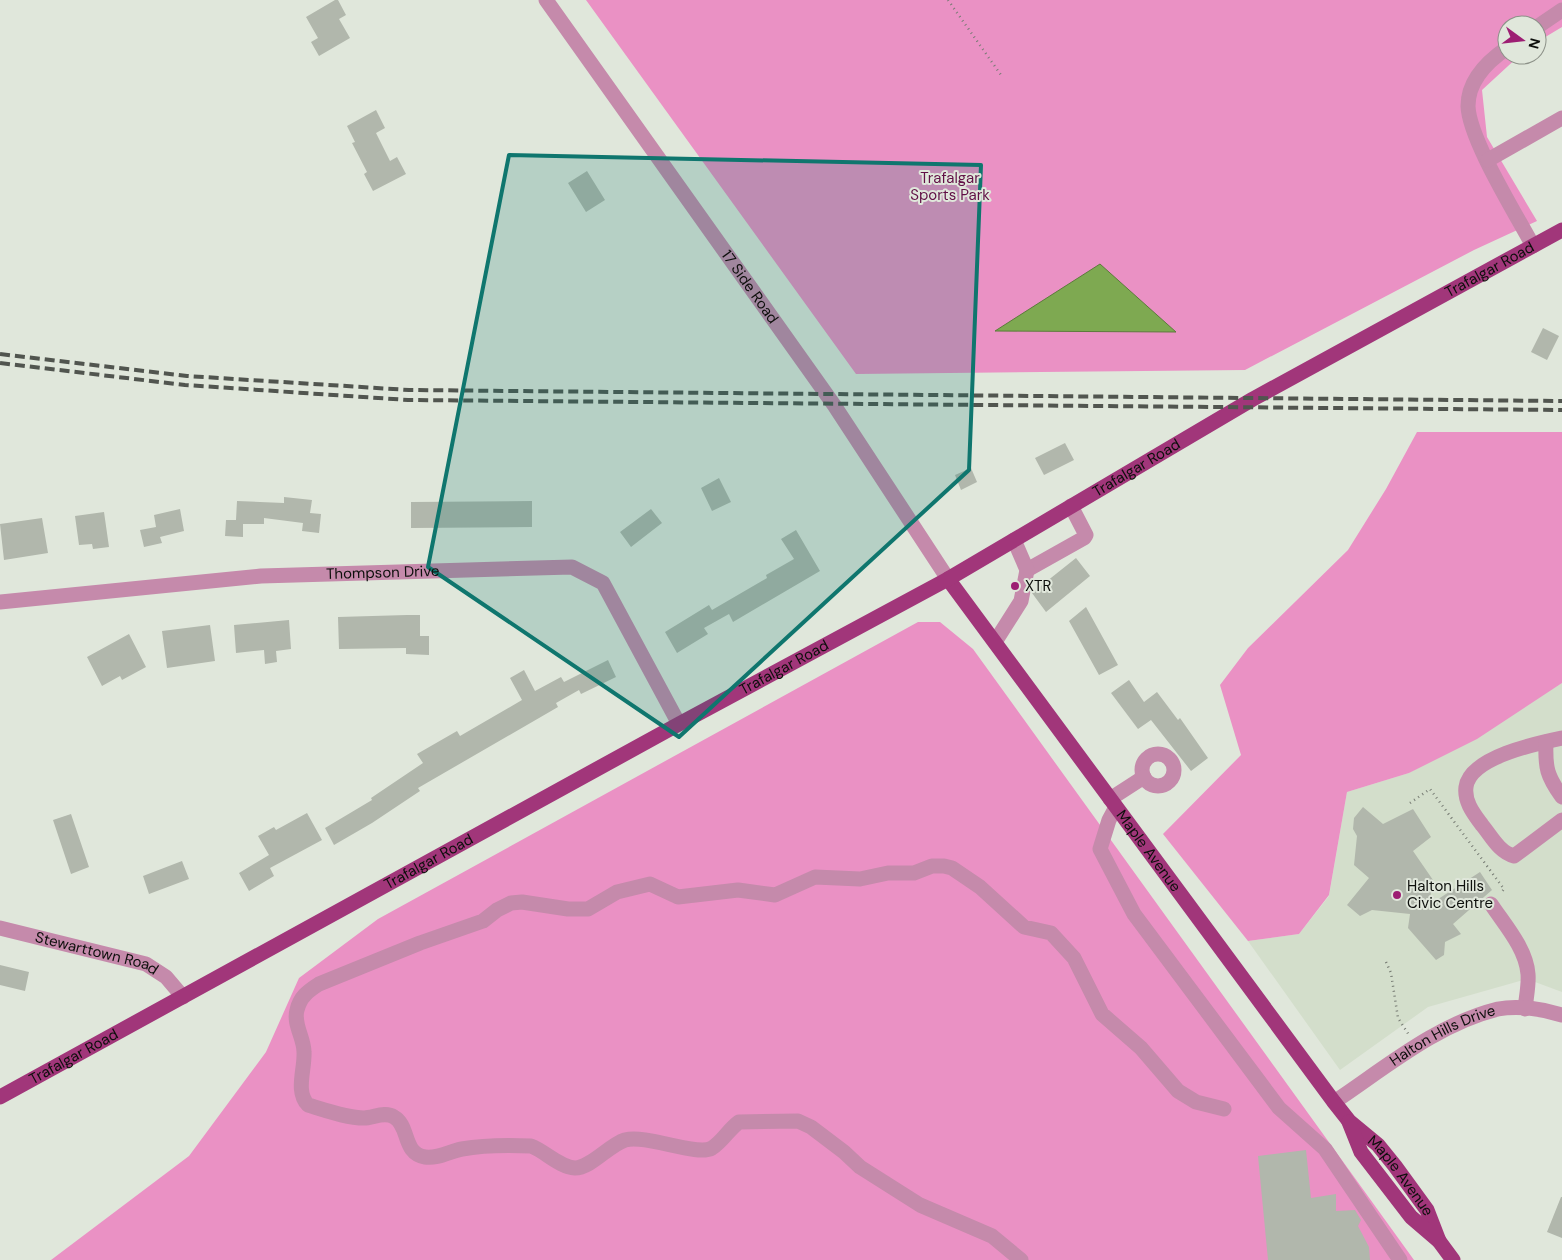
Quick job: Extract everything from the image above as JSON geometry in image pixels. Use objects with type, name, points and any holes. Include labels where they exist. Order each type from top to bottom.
[{"type":"main road","name":"Trafalgar Road","points":[[0,1097],[679,724],[948,579],[1253,399],[1562,230]]},
{"type":"main road","name":"Maple Avenue","points":[[948,579],[1334,1102],[1349,1121],[1378,1145],[1395,1166],[1427,1210],[1440,1241],[1453,1260]]},
{"type":"street","name":"17 Side Road","points":[[546,0],[834,405],[948,579]]},
{"type":"street","points":[[1547,20],[1562,10]]},
{"type":"street","points":[[1497,56],[1483,66],[1473,88],[1468,106],[1476,138],[1532,246]]},
{"type":"street","points":[[1488,160],[1562,118]]},
{"type":"street","points":[[1027,570],[1084,538],[1086,535],[1071,506]]},
{"type":"street","points":[[995,642],[1021,601],[1027,570],[1014,540]]},
{"type":"street","name":"Thompson Drive","points":[[0,602],[261,576],[572,567],[603,583],[679,724]]},
{"type":"street","points":[[1562,738],[1491,759],[1474,773],[1466,786],[1469,808],[1504,854],[1514,856],[1562,820]]},
{"type":"street","points":[[1546,742],[1545,764],[1547,772],[1562,797]]},
{"type":"street","points":[[1144,777],[1113,803],[1100,849],[1134,914],[1279,1108],[1325,1149],[1400,1260]]},
{"type":"street","points":[[1021,1260],[992,1236],[920,1205],[860,1167],[844,1152],[811,1127],[798,1121],[739,1122],[710,1149],[701,1150],[669,1143],[627,1140],[616,1144],[584,1166],[576,1168],[567,1166],[540,1149],[531,1146],[461,1149],[435,1157],[424,1157],[415,1153],[407,1144],[400,1124],[393,1116],[382,1114],[355,1117],[308,1105],[303,1100],[301,1091],[304,1052],[296,1019],[296,1011],[308,991],[319,984],[420,943],[483,921],[497,910],[511,903],[522,902],[568,909],[588,909],[617,892],[650,884],[678,897],[738,890],[775,895],[815,877],[860,879],[888,873],[906,874],[932,866],[944,866],[957,870],[980,887],[1024,927],[1051,933],[1074,958],[1102,1014],[1141,1048],[1178,1091],[1196,1102],[1224,1109]]},
{"type":"street","points":[[1491,904],[1516,941],[1525,962],[1528,973],[1525,1009]]},
{"type":"street","name":"Stewarttown Road","points":[[0,928],[146,964],[166,976],[182,997]]},
{"type":"street","name":"Halton Hills Drive","points":[[1334,1102],[1417,1046],[1463,1021],[1500,1009],[1542,1009],[1562,1015]]},
{"type":"path","points":[[948,0],[1001,75]]},
{"type":"path","points":[[1410,803],[1430,789],[1504,888],[1491,904]]},
{"type":"path","points":[[1386,962],[1391,972],[1398,1018],[1417,1046]]},
{"type":"highlighted area","points":[[509,155],[981,165],[969,470],[679,737],[428,567]]},
{"type":"shaded area","points":[[1100,264],[1176,332],[995,331]]},
{"type":"shaded area","points":[[1562,683],[1562,992],[1527,979],[1428,1007],[1340,1070],[1248,941],[1299,934],[1329,896],[1347,792],[1409,773]]},
{"type":"green space","name":"Trafalgar Sports Park","points":[[586,0],[1562,0],[1562,27],[1547,36],[1547,15],[1497,15],[1497,65],[1509,65],[1482,90],[1487,137],[1537,221],[1474,250],[1245,370],[856,374]]},
{"type":"green space","points":[[1417,432],[1562,432],[1562,683],[1477,739],[1409,773],[1347,792],[1329,895],[1299,934],[1248,941],[1163,834],[1241,755],[1220,685],[1248,648],[1348,550],[1386,489]]},
{"type":"green space","points":[[918,622],[940,622],[973,649],[1414,1260],[51,1260],[189,1156],[266,1052],[299,978],[378,919]]},
{"type":"building","points":[[338,0],[346,15],[339,19],[350,38],[319,56],[311,42],[318,38],[306,17]]},
{"type":"building","points":[[376,110],[385,128],[376,133],[390,161],[397,157],[406,174],[373,191],[364,174],[367,172],[352,143],[355,142],[347,126]]},
{"type":"building","points":[[587,171],[605,200],[586,212],[568,183]]},
{"type":"building","points":[[1543,328],[1559,336],[1547,360],[1531,352]]},
{"type":"building","points":[[1065,443],[1074,460],[1044,475],[1035,458]]},
{"type":"building","points":[[971,468],[977,482],[961,490],[955,475]]},
{"type":"building","points":[[719,478],[731,502],[712,511],[701,488]]},
{"type":"building","points":[[284,497],[312,500],[310,513],[321,514],[319,533],[302,531],[303,523],[264,518],[264,524],[243,524],[243,537],[225,536],[226,520],[236,520],[237,501],[284,503]]},
{"type":"building","points":[[532,501],[532,527],[411,528],[411,502]]},
{"type":"building","points":[[180,509],[184,531],[160,537],[162,543],[144,547],[140,530],[156,527],[154,515]]},
{"type":"building","points":[[651,509],[662,523],[631,547],[620,532]]},
{"type":"building","points":[[104,512],[109,547],[93,549],[92,544],[79,545],[75,516]]},
{"type":"building","points":[[42,518],[48,553],[4,560],[0,524]]},
{"type":"building","points":[[796,530],[820,571],[733,622],[729,614],[704,628],[708,634],[677,653],[665,632],[709,605],[712,610],[767,578],[766,575],[794,559],[781,539]]},
{"type":"building","points":[[1076,558],[1090,576],[1046,612],[1032,593]]},
{"type":"building","points":[[1086,607],[1118,665],[1099,675],[1069,621]]},
{"type":"building","points":[[420,615],[420,636],[429,636],[429,655],[406,654],[406,648],[339,649],[338,617]]},
{"type":"building","points":[[289,620],[291,649],[276,651],[277,662],[265,664],[264,650],[236,653],[234,625]]},
{"type":"building","points":[[210,625],[215,661],[167,668],[162,631]]},
{"type":"building","points":[[129,634],[146,667],[122,680],[120,676],[102,686],[87,657]]},
{"type":"building","points":[[608,660],[616,677],[581,694],[579,690],[556,703],[558,707],[418,788],[420,791],[372,823],[334,845],[325,828],[372,800],[371,798],[423,763],[417,754],[457,731],[460,736],[522,700],[510,678],[524,670],[535,691],[561,677],[564,682]]},
{"type":"building","points":[[1129,680],[1144,702],[1157,692],[1178,720],[1180,718],[1208,758],[1191,771],[1151,720],[1138,729],[1111,693]]},
{"type":"building","points":[[1363,807],[1383,824],[1413,809],[1431,837],[1413,851],[1433,880],[1429,905],[1480,872],[1492,890],[1453,924],[1461,934],[1445,942],[1444,955],[1436,960],[1408,928],[1410,914],[1372,910],[1360,916],[1347,905],[1369,878],[1354,865],[1357,836],[1353,829],[1354,818]]},
{"type":"building","points":[[307,813],[322,840],[270,868],[274,876],[249,891],[239,873],[269,855],[258,836],[274,827],[276,830]]},
{"type":"building","points":[[71,814],[89,867],[71,874],[53,820]]},
{"type":"building","points":[[182,861],[189,879],[149,894],[143,876]]},
{"type":"building","points":[[0,965],[29,972],[25,991],[0,985]]},
{"type":"building","points":[[1306,1150],[1311,1198],[1336,1194],[1336,1211],[1355,1210],[1361,1220],[1358,1226],[1369,1247],[1370,1260],[1268,1260],[1258,1156]]},
{"type":"building","points":[[1562,1197],[1562,1238],[1547,1232]]},
{"type":"railway","points":[[0,354],[187,376],[409,390],[1562,401]]},
{"type":"railway","points":[[0,363],[185,385],[408,400],[1562,410]]},
{"type":"place","name":"XTR","points":[[1015,586]]},
{"type":"place","name":"Halton Hills Civic Centre","points":[[1397,895]]}]
